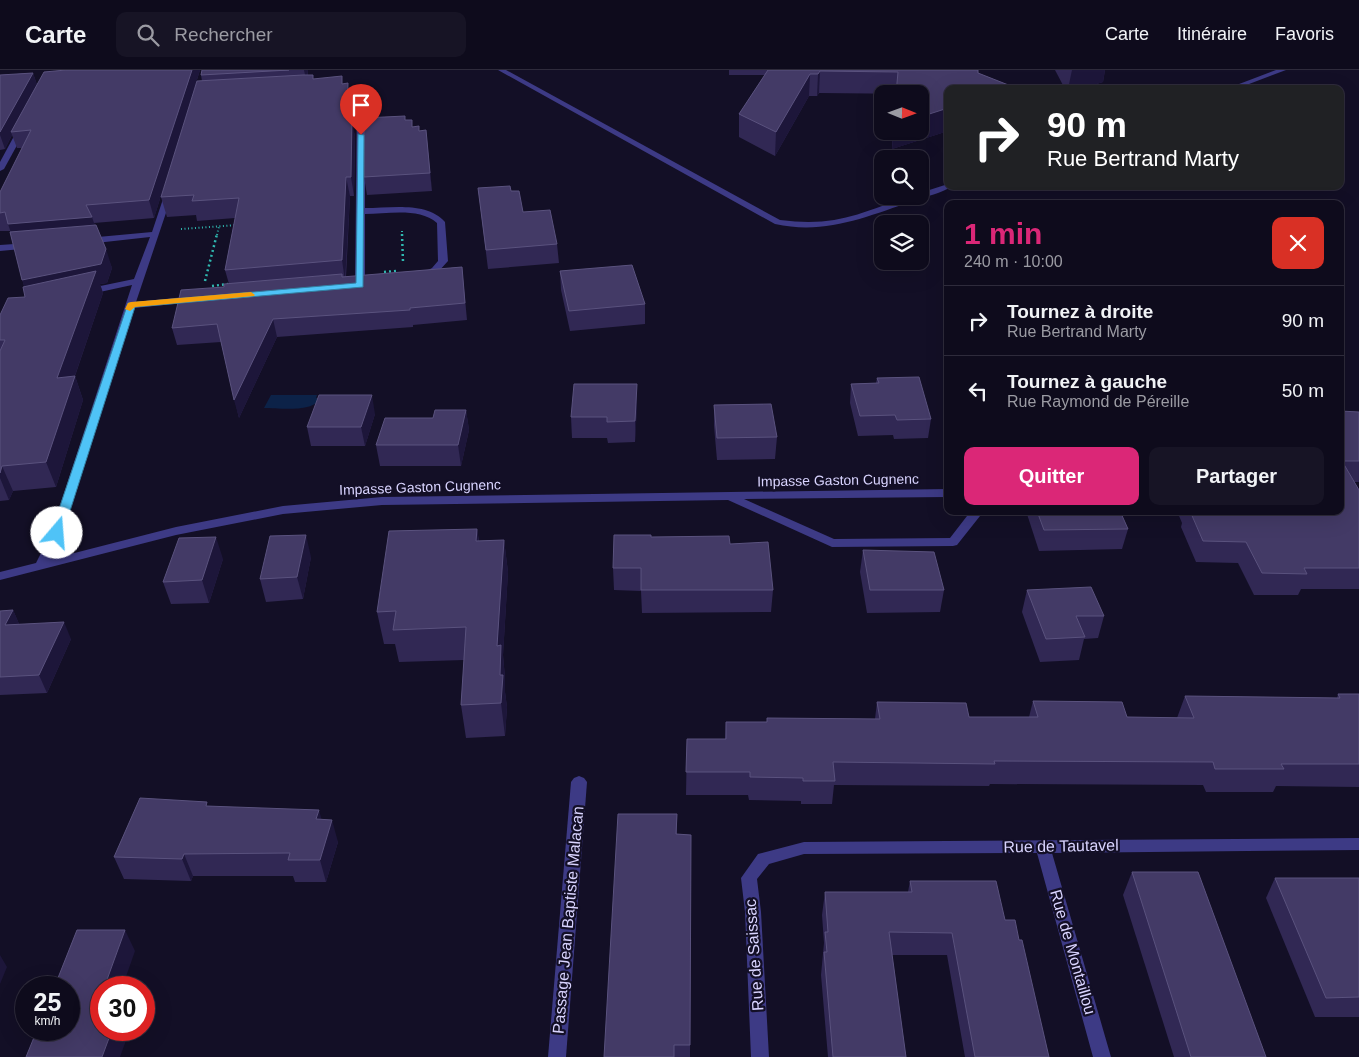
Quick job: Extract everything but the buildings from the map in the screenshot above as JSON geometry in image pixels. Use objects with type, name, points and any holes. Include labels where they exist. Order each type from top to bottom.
[{"type":"street","points":[[501,70],[778,222],[806,226],[827,225],[892,205]]},
{"type":"street","points":[[1240,85],[1283,70]]},
{"type":"street","points":[[325,88],[351,90],[361,97],[360,285]]},
{"type":"street","points":[[0,169],[27,120]]},
{"type":"street","points":[[41,566],[57,533],[173,178]]},
{"type":"street","points":[[929,193],[944,187]]},
{"type":"street","points":[[360,211],[401,210],[432,214],[441,222],[443,261],[435,270],[410,280]]},
{"type":"street","points":[[79,241],[156,234]]},
{"type":"street","points":[[0,248],[40,245]]},
{"type":"street","points":[[74,295],[138,281]]},
{"type":"street","points":[[131,305],[208,298]]},
{"type":"street","name":"Impasse Gaston Cugnenc","points":[[0,576],[176,531],[283,510],[382,501],[944,493]]},
{"type":"street","name":"Impasse Gaston Cugnenc","points":[[728,497],[832,543],[953,542],[974,516],[973,515]]},
{"type":"street","name":"Passage Jean Baptiste Malacan","points":[[557,1057],[579,782]]},
{"type":"street","name":"Rue de Tautavel","points":[[764,859],[804,848],[1359,844]]},
{"type":"street","name":"Rue de Montaillou","points":[[1043,847],[1102,1057]]},
{"type":"street","name":"Rue de Saissac","points":[[760,1057],[753,912],[749,878],[764,859]]},
{"type":"path","points":[[360,274],[403,271],[401,210]]},
{"type":"path","points":[[156,234],[178,229],[238,225]]},
{"type":"path","points":[[219,226],[204,286],[233,284]]},
{"type":"water","points":[[271,395],[317,395],[316,398],[320,398],[316,403],[304,408],[264,408]]},
{"type":"slow traffic","points":[[130,309],[131,305],[251,295]]},
{"type":"route","points":[[57,533],[131,305],[360,285],[361,135]]}]
